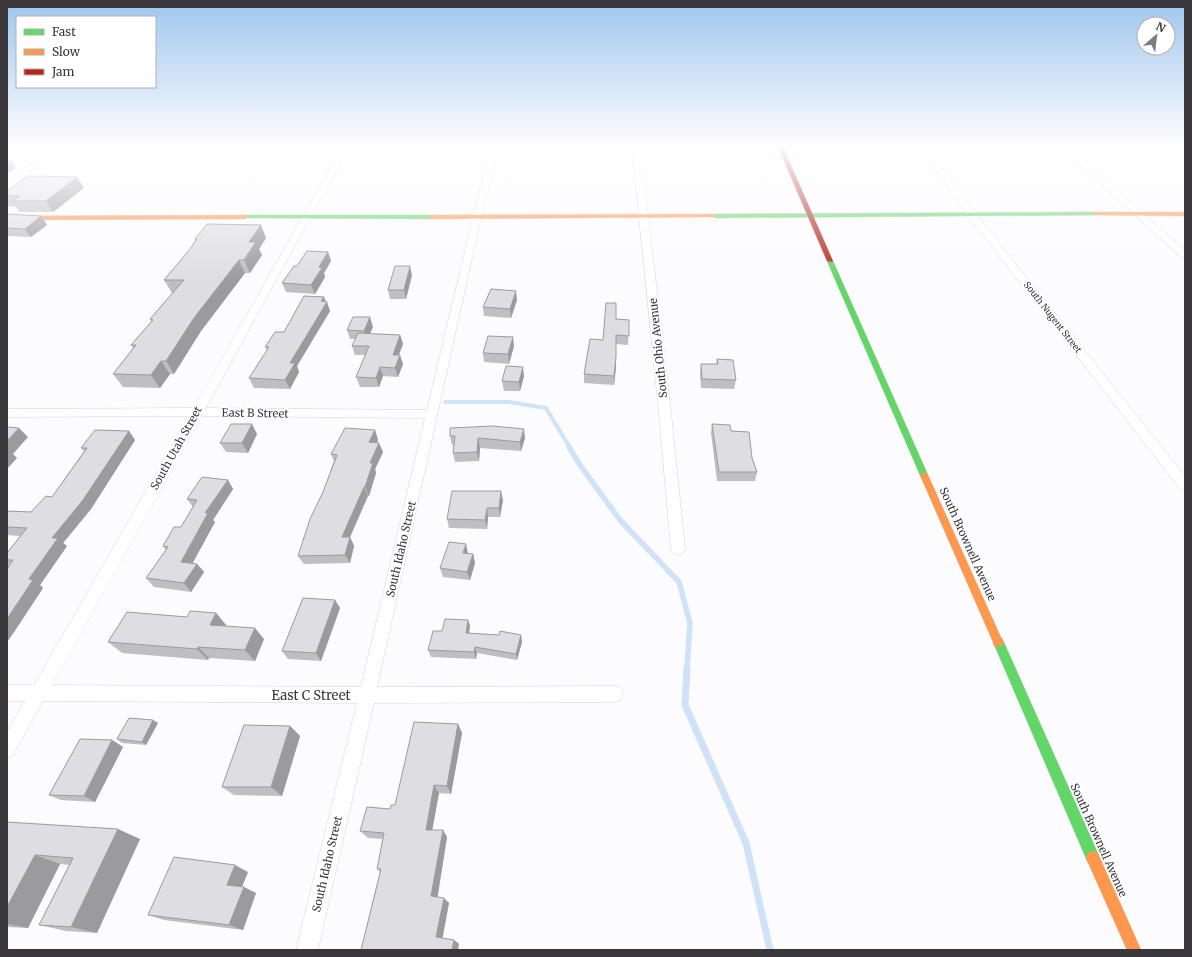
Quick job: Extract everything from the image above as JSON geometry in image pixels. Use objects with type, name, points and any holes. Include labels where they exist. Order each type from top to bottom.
[{"type":"street","name":"South Utah Street","points":[[7,749],[322,192]]},
{"type":"street","name":"South Idaho Street","points":[[307,950],[484,192]]},
{"type":"street","name":"South Ohio Avenue","points":[[641,192],[678,549]]},
{"type":"street","name":"South Brownell Avenue","points":[[800,192],[1134,950]]},
{"type":"street","name":"South Nugent Street","points":[[956,192],[1185,485]]},
{"type":"street","points":[[1114,192],[1185,256]]},
{"type":"street","points":[[7,218],[1185,214]]},
{"type":"street","name":"East B Street","points":[[7,413],[197,412],[431,414]]},
{"type":"street","name":"East C Street","points":[[7,693],[367,695],[615,694]]},
{"type":"building","points":[[7,192],[58,192],[46,201],[12,201],[20,196],[7,196]]},
{"type":"building","points":[[7,214],[41,216],[25,229],[7,228]]},
{"type":"building","points":[[207,224],[261,225],[249,242],[256,242],[244,260],[239,260],[194,318],[166,361],[161,361],[151,375],[113,374],[136,345],[131,345],[153,320],[150,319],[184,280],[164,280],[190,249],[197,239],[195,239]]},
{"type":"building","points":[[307,251],[328,252],[319,267],[322,268],[311,285],[282,283],[294,266],[297,266]]},
{"type":"building","points":[[395,266],[410,266],[404,290],[388,290]]},
{"type":"building","points":[[491,289],[516,291],[510,309],[483,307]]},
{"type":"building","points":[[304,296],[324,297],[321,301],[327,302],[290,363],[295,363],[285,380],[249,378],[269,347],[265,347],[275,332],[284,332]]},
{"type":"building","points":[[606,303],[616,303],[616,319],[629,320],[629,336],[616,335],[614,376],[584,374],[590,339],[603,340]]},
{"type":"building","points":[[353,317],[370,317],[364,331],[347,330]]},
{"type":"building","points":[[358,333],[400,335],[393,355],[400,355],[395,368],[380,367],[376,378],[356,377],[369,346],[352,346]]},
{"type":"building","points":[[488,336],[513,337],[508,354],[483,353]]},
{"type":"building","points":[[717,359],[733,360],[736,380],[702,379],[701,364],[718,364]]},
{"type":"building","points":[[506,366],[523,367],[519,382],[502,381]]},
{"type":"building","points":[[231,424],[252,424],[242,443],[220,443]]},
{"type":"building","points":[[712,424],[730,425],[731,431],[749,432],[752,458],[757,472],[719,472]]},
{"type":"building","points":[[493,426],[524,429],[520,442],[478,438],[477,452],[453,453],[455,436],[450,436],[450,428]]},
{"type":"building","points":[[7,427],[19,428],[7,441]]},
{"type":"building","points":[[345,428],[375,430],[369,442],[379,443],[370,463],[373,463],[365,487],[342,537],[350,537],[345,555],[298,556],[310,519],[323,492],[337,455],[331,454]]},
{"type":"building","points":[[95,430],[129,431],[83,500],[52,538],[58,538],[29,579],[33,580],[7,619],[7,569],[13,560],[7,560],[7,553],[27,528],[7,527],[7,511],[31,512],[46,496],[52,497],[87,448],[81,448]]},
{"type":"building","points":[[202,477],[228,480],[205,513],[208,513],[181,562],[197,564],[184,583],[146,578],[168,547],[163,546],[174,527],[181,527],[197,500],[187,499]]},
{"type":"building","points":[[452,491],[501,491],[499,508],[487,508],[485,520],[447,519]]},
{"type":"building","points":[[449,542],[466,544],[463,553],[473,554],[467,572],[440,568]]},
{"type":"building","points":[[303,598],[335,600],[316,653],[282,651]]},
{"type":"building","points":[[190,611],[216,613],[210,625],[255,628],[245,650],[198,647],[197,649],[108,642],[127,612],[187,617]]},
{"type":"building","points":[[445,619],[468,620],[466,633],[499,635],[500,631],[521,635],[516,654],[475,647],[474,652],[428,650],[433,631],[442,631]]},
{"type":"building","points":[[129,718],[153,720],[142,742],[117,739]]},
{"type":"building","points":[[414,722],[458,724],[447,786],[434,785],[426,830],[443,830],[431,896],[444,898],[436,937],[454,940],[452,950],[361,950],[381,869],[377,869],[384,833],[360,831],[367,807],[390,809],[391,805],[395,805]]},
{"type":"building","points":[[244,725],[290,726],[271,787],[222,787]]},
{"type":"building","points":[[80,739],[112,740],[84,796],[49,795]]},
{"type":"building","points":[[7,822],[118,829],[71,927],[39,925],[73,858],[35,855],[7,907]]},
{"type":"building","points":[[174,857],[235,865],[227,885],[244,887],[229,925],[148,915]]},
{"type":"waterway","points":[[445,402],[509,402],[546,408],[570,448]]},
{"type":"waterway","points":[[569,447],[580,465],[620,520],[679,582],[690,623],[687,669]]},
{"type":"waterway","points":[[687,668],[685,705],[746,843],[770,950]]},
{"type":"traffic: fast","points":[[715,216],[1095,214]]},
{"type":"traffic: fast","points":[[245,217],[432,217]]},
{"type":"traffic: fast","points":[[830,261],[924,475]]},
{"type":"traffic: fast","points":[[998,642],[1093,858]]},
{"type":"traffic: slow","points":[[1095,214],[1185,214]]},
{"type":"traffic: slow","points":[[432,217],[715,216]]},
{"type":"traffic: slow","points":[[7,218],[245,217]]},
{"type":"traffic: slow","points":[[924,475],[998,642]]},
{"type":"traffic: slow","points":[[1093,858],[1134,950]]},
{"type":"traffic: jam","points":[[800,192],[830,261]]}]
